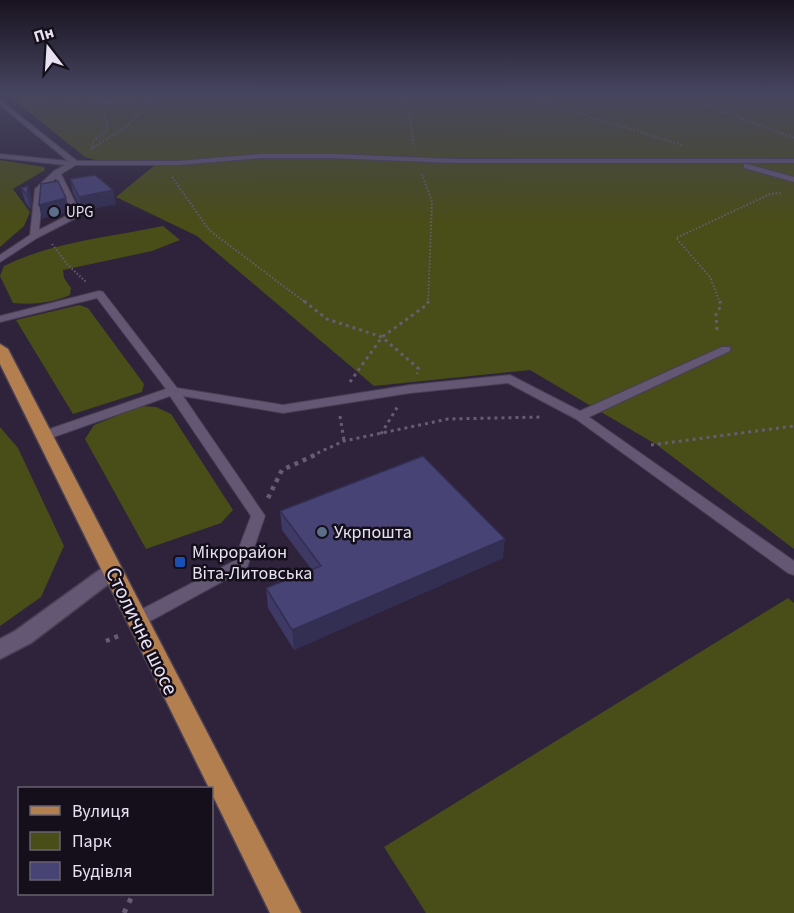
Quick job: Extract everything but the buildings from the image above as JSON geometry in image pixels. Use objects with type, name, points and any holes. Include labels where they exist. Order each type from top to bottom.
[{"type":"main road","name":"Столичне шосе","points":[[1,352],[286,913]]},
{"type":"street","points":[[0,650],[23,637],[112,571]]},
{"type":"lane","points":[[41,136],[75,163]]},
{"type":"lane","points":[[0,156],[52,163],[163,164],[261,156],[794,161]]},
{"type":"lane","points":[[734,162],[794,180]]},
{"type":"lane","points":[[38,233],[39,189],[57,173],[75,163]]},
{"type":"lane","points":[[0,259],[38,233],[77,214],[57,173]]},
{"type":"lane","points":[[0,319],[99,294],[173,391],[258,516],[242,564],[136,620]]},
{"type":"lane","points":[[580,416],[726,349]]},
{"type":"lane","points":[[43,436],[173,391],[283,409],[410,388],[510,379],[580,416],[794,569]]},
{"type":"path","points":[[92,148],[94,140],[100,136]]},
{"type":"path","points":[[75,163],[92,148],[113,136]]},
{"type":"path","points":[[344,441],[338,399],[382,337],[428,304],[432,202],[417,159],[413,136]]},
{"type":"path","points":[[649,136],[682,146]]},
{"type":"path","points":[[163,164],[209,230],[327,319],[382,337],[420,369],[381,434]]},
{"type":"path","points":[[717,330],[716,314],[721,306],[720,294],[708,272],[676,238],[770,194],[786,192]]},
{"type":"path","points":[[38,233],[99,294]]},
{"type":"path","points":[[258,516],[282,470],[344,441],[448,419],[580,416]]},
{"type":"path","points":[[618,442],[657,445],[794,426]]},
{"type":"path","points":[[124,913],[133,895]]},
{"type":"green space","points":[[58,136],[794,136],[794,549],[657,445],[530,370],[374,386],[197,236],[116,197],[155,165],[106,163],[85,157]]},
{"type":"green space","points":[[0,160],[44,167],[45,170],[13,189],[30,212],[24,226],[0,247]]},
{"type":"green space","points":[[163,226],[180,240],[152,251],[63,270],[64,278],[71,288],[70,295],[56,300],[13,303],[0,276],[4,266],[42,251]]},
{"type":"green space","points":[[79,305],[88,308],[144,384],[142,392],[73,414],[16,320]]},
{"type":"green space","points":[[141,406],[156,407],[171,414],[233,510],[221,523],[146,549],[85,439],[94,425]]},
{"type":"green space","points":[[0,427],[18,448],[64,546],[41,597],[0,626]]},
{"type":"green space","points":[[788,598],[794,603],[794,913],[426,913],[384,847]]},
{"type":"place","name":"UPG","points":[[54,212]]},
{"type":"place","name":"Укрпошта","points":[[322,532]]},
{"type":"place","name":"Мікрорайон Віта-Литовська","points":[[180,562]]}]
